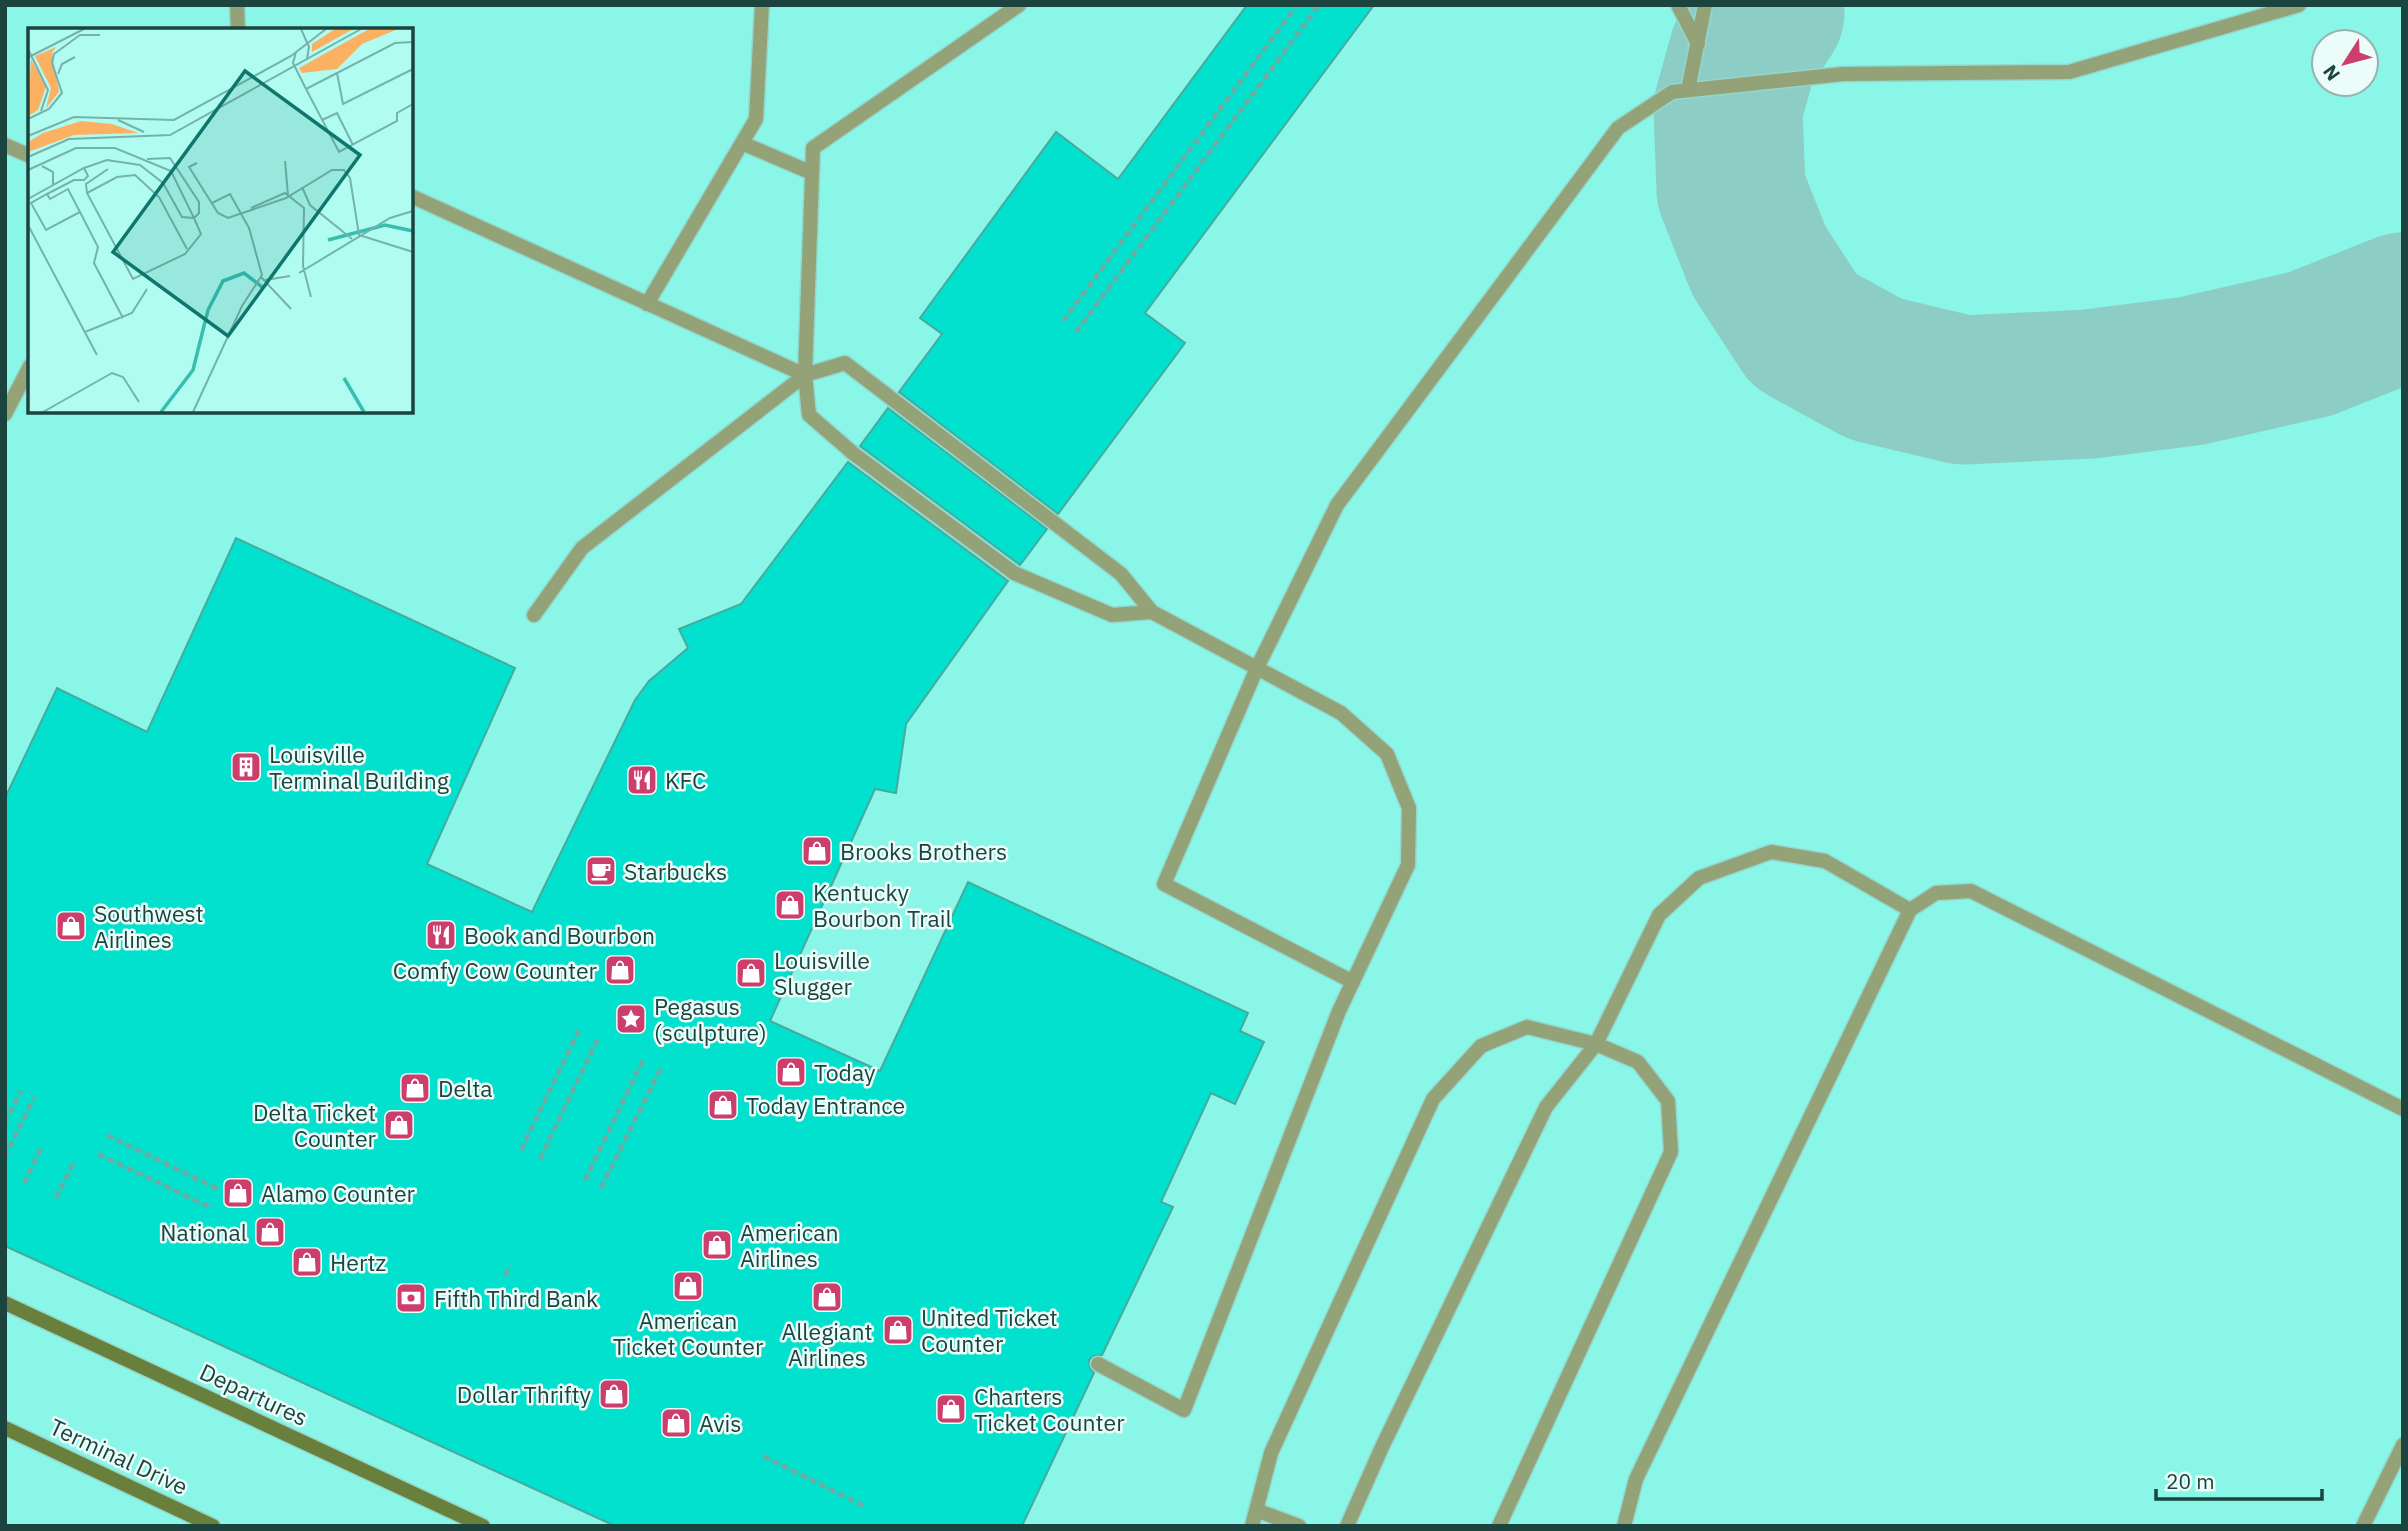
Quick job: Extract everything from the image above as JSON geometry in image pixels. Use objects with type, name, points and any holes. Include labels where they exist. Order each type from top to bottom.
[{"type":"main road","name":"Departures","points":[[5,1303],[483,1526]]},
{"type":"main road","name":"Terminal Drive","points":[[5,1428],[213,1526]]},
{"type":"lane","points":[[237,5],[238,28]]},
{"type":"lane","points":[[648,304],[756,119],[762,5]]},
{"type":"lane","points":[[1019,5],[813,148],[805,375],[809,415],[854,454],[1014,573],[1112,615],[1152,612]]},
{"type":"lane","points":[[1678,5],[1698,44]]},
{"type":"lane","points":[[1688,90],[1706,5]]},
{"type":"lane","points":[[1353,982],[1164,884],[1257,668],[1337,505],[1618,128],[1672,92],[1843,74],[2069,72],[2299,5]]},
{"type":"lane","points":[[742,143],[812,173]]},
{"type":"lane","points":[[5,145],[28,155]]},
{"type":"lane","points":[[413,196],[805,375]]},
{"type":"lane","points":[[534,615],[582,548],[805,375],[845,363],[1121,574],[1152,612],[1341,713],[1387,754],[1409,808],[1408,865],[1339,1011],[1184,1409],[1098,1364]]},
{"type":"lane","points":[[5,414],[28,370]]},
{"type":"lane","points":[[1347,1526],[1382,1447],[1546,1107],[1596,1044],[1659,915],[1699,877],[1771,852],[1825,861],[1910,911]]},
{"type":"lane","points":[[1625,1526],[1636,1479],[1910,911],[1936,893],[1971,891],[2403,1109]]},
{"type":"lane","points":[[1252,1526],[1271,1453],[1433,1099],[1481,1046],[1527,1027],[1596,1044],[1638,1062],[1668,1101],[1671,1152],[1499,1526]]},
{"type":"lane","points":[[2363,1526],[2403,1444]]},
{"type":"lane","points":[[1256,1510],[1299,1526]]},
{"type":"path","points":[[1063,321],[1297,5]]},
{"type":"path","points":[[1076,332],[1319,5]]},
{"type":"path","points":[[521,1150],[579,1030]]},
{"type":"path","points":[[540,1159],[598,1038]]},
{"type":"path","points":[[585,1180],[643,1060]]},
{"type":"path","points":[[601,1188],[661,1068]]},
{"type":"path","points":[[5,1123],[21,1091]]},
{"type":"path","points":[[5,1157],[34,1097]]},
{"type":"path","points":[[107,1135],[220,1190]]},
{"type":"path","points":[[24,1182],[42,1146]]},
{"type":"path","points":[[97,1153],[212,1208]]},
{"type":"path","points":[[56,1198],[74,1162]]},
{"type":"path","points":[[505,1276],[510,1266]]},
{"type":"path","points":[[763,1456],[864,1506]]},
{"type":"shaded area","points":[[5,5],[2403,5],[2403,1526],[5,1526]]},
{"type":"building","points":[[1247,5],[1374,5],[1145,313],[1185,343],[1058,514],[899,392],[942,334],[920,318],[1056,132],[1118,179]]},
{"type":"building","points":[[888,408],[1047,529],[1020,565],[860,446]]},
{"type":"building","name":"Louisville Terminal Building","points":[[848,462],[1008,581],[906,724],[896,793],[875,789],[770,1021],[880,1071],[968,882],[1248,1013],[1240,1031],[1264,1042],[1235,1104],[1211,1093],[1161,1202],[1173,1207],[1102,1355],[1089,1360],[1094,1373],[1022,1526],[615,1526],[5,1246],[5,798],[57,688],[147,732],[236,538],[515,668],[427,864],[532,912],[635,700],[649,681],[688,648],[679,629],[741,604]]},
{"type":"taxiway","points":[[1770,13],[1743,54],[1728,108],[1731,190],[1759,261],[1804,330],[1875,369],[1963,390],[2090,384],[2191,371],[2310,344],[2403,307]]},
{"type":"place","name":"Louisville Terminal Building","points":[[246,767]]},
{"type":"place","name":"KFC","points":[[642,780]]},
{"type":"place","name":"Brooks Brothers","points":[[817,851]]},
{"type":"place","name":"Starbucks","points":[[601,871]]},
{"type":"place","name":"Kentucky Bourbon Trail","points":[[790,905]]},
{"type":"place","name":"Southwest Airlines","points":[[71,926]]},
{"type":"place","name":"Book and Bourbon","points":[[441,935]]},
{"type":"place","name":"Comfy Cow Counter","points":[[620,970]]},
{"type":"place","name":"Louisville Slugger","points":[[751,973]]},
{"type":"place","name":"Pegasus (sculpture)","points":[[631,1019]]},
{"type":"place","name":"Today","points":[[791,1072]]},
{"type":"place","name":"Delta","points":[[415,1088]]},
{"type":"place","name":"Today Entrance","points":[[723,1105]]},
{"type":"place","name":"Delta Ticket Counter","points":[[399,1125]]},
{"type":"place","name":"Alamo Counter","points":[[238,1193]]},
{"type":"place","name":"National","points":[[270,1232]]},
{"type":"place","name":"American Airlines","points":[[717,1245]]},
{"type":"place","name":"Hertz","points":[[307,1262]]},
{"type":"place","name":"American Ticket Counter","points":[[688,1286]]},
{"type":"place","name":"Allegiant Airlines","points":[[827,1297]]},
{"type":"place","name":"Fifth Third Bank","points":[[411,1298]]},
{"type":"place","name":"United Ticket Counter","points":[[898,1330]]},
{"type":"place","name":"Dollar Thrifty","points":[[614,1394]]},
{"type":"place","name":"Charters Ticket Counter","points":[[951,1409]]},
{"type":"place","name":"Avis","points":[[676,1423]]}]
